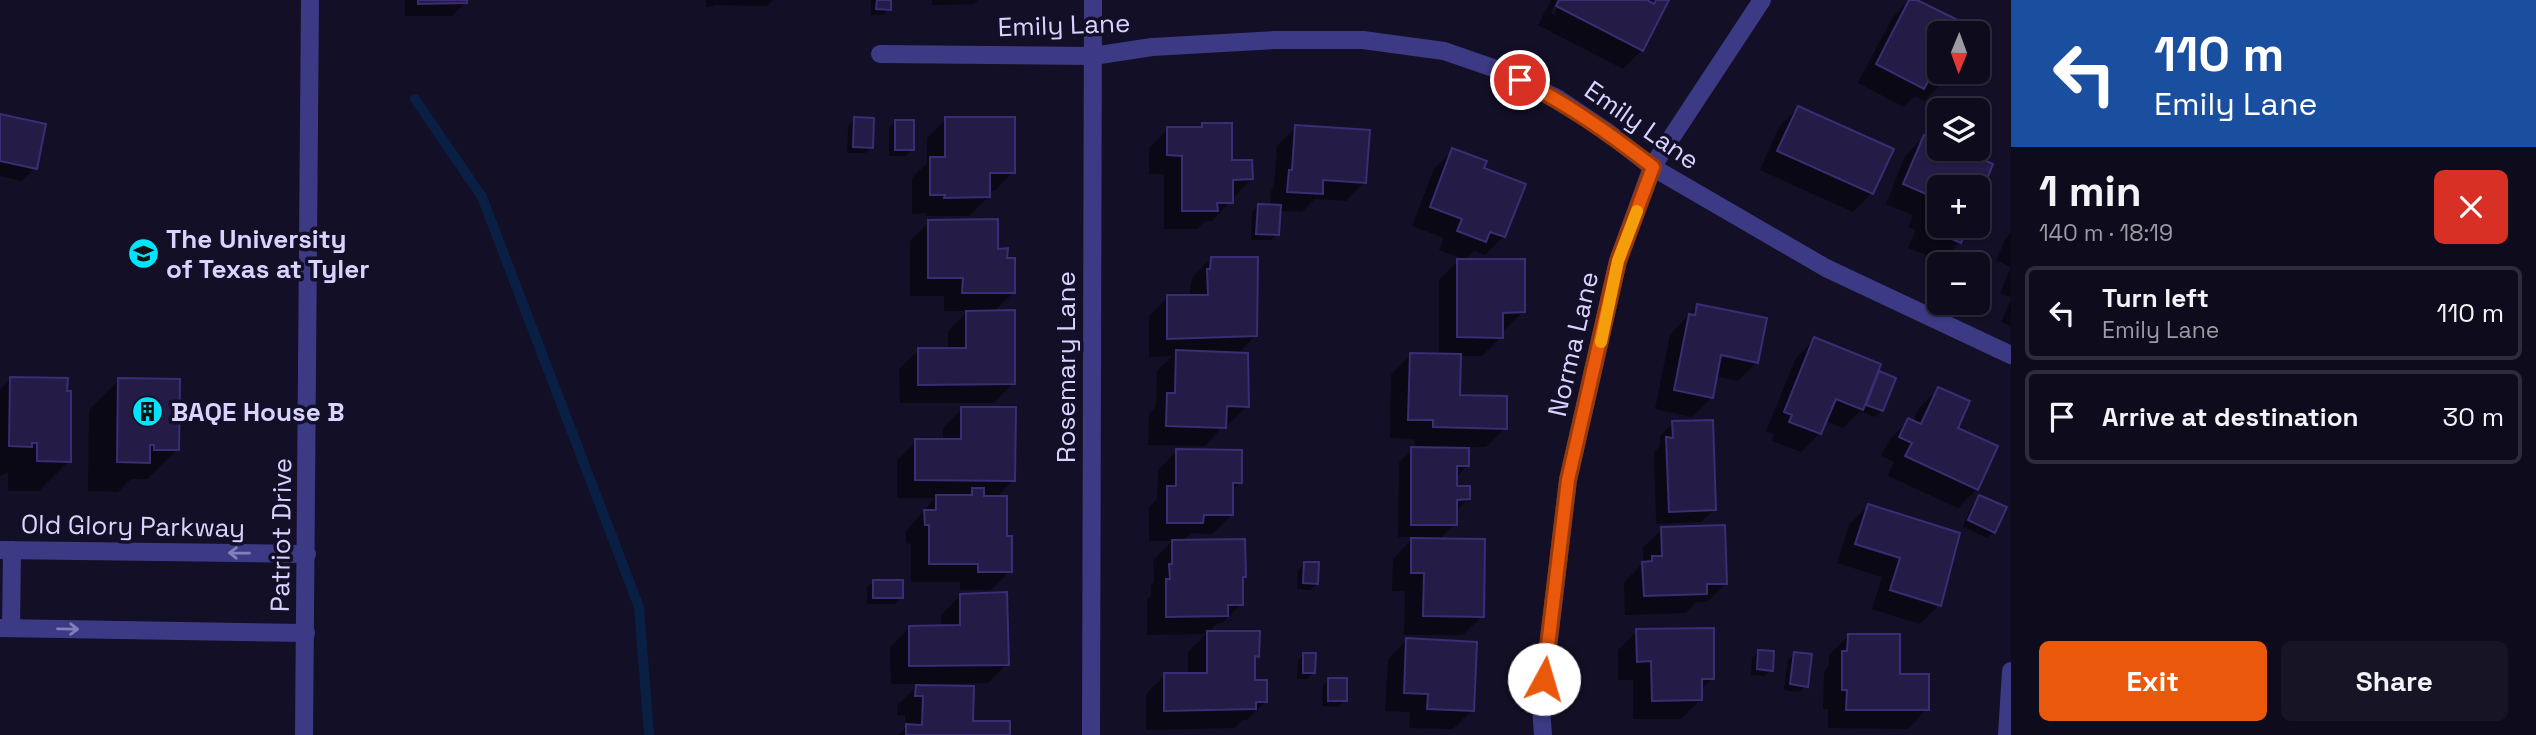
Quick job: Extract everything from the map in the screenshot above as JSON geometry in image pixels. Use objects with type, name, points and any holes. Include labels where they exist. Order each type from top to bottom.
[{"type":"street","name":"Patriot Drive","points":[[304,735],[310,0]]},
{"type":"street","name":"Rosemary Lane","points":[[1091,735],[1093,0]]},
{"type":"street","name":"Norma Lane","points":[[1543,735],[1541,706],[1568,480],[1618,261],[1653,167],[1762,0]]},
{"type":"street","name":"Emily Lane","points":[[880,54],[1093,56],[1152,47],[1275,40],[1363,40],[1444,51],[1502,71],[1557,98],[1653,167],[1826,268],[2011,355]]},
{"type":"street","name":"Old Glory Parkway","points":[[6,550],[307,554]]},
{"type":"street","points":[[6,550],[5,628],[306,633]]},
{"type":"street","points":[[2007,735],[2011,671]]},
{"type":"building","points":[[418,0],[467,0],[467,3],[418,4]]},
{"type":"building","points":[[877,0],[891,0],[891,10],[876,9]]},
{"type":"building","points":[[1559,0],[1647,0],[1654,4],[1656,0],[1669,0],[1643,51],[1556,6]]},
{"type":"building","points":[[1909,0],[1917,0],[1960,21],[1927,21],[1927,83],[1924,89],[1876,64]]},
{"type":"building","points":[[1798,106],[1894,149],[1873,194],[1777,151]]},
{"type":"building","points":[[0,114],[46,124],[37,169],[0,161]]},
{"type":"building","points":[[854,117],[874,118],[873,148],[853,147]]},
{"type":"building","points":[[945,117],[1015,117],[1015,173],[990,173],[990,197],[944,198],[945,195],[930,195],[930,157],[945,157]]},
{"type":"building","points":[[895,120],[914,120],[914,150],[895,150]]},
{"type":"building","points":[[1202,123],[1232,123],[1232,160],[1252,160],[1253,179],[1233,180],[1233,203],[1217,203],[1218,211],[1182,211],[1182,156],[1167,155],[1167,127],[1202,127]]},
{"type":"building","points":[[1295,125],[1370,130],[1366,183],[1323,180],[1323,194],[1287,192],[1289,170],[1292,170]]},
{"type":"building","points":[[1924,135],[1927,136],[1927,161],[1986,161],[1993,164],[1989,175],[1927,175],[1927,194],[1903,184]]},
{"type":"building","points":[[1452,148],[1487,161],[1484,168],[1526,184],[1505,237],[1490,232],[1486,242],[1457,231],[1462,219],[1430,207]]},
{"type":"building","points":[[1258,204],[1281,205],[1279,235],[1256,234]]},
{"type":"building","points":[[998,219],[998,249],[1008,248],[1007,258],[1015,258],[1015,293],[962,293],[963,278],[928,278],[928,220]]},
{"type":"building","points":[[1949,238],[1963,238],[1961,243]]},
{"type":"building","points":[[1211,257],[1258,257],[1257,336],[1167,339],[1167,295],[1208,295],[1207,269],[1210,269]]},
{"type":"building","points":[[1457,259],[1525,259],[1525,312],[1503,313],[1503,338],[1457,337]]},
{"type":"building","points":[[1697,304],[1767,318],[1758,363],[1721,355],[1713,398],[1674,390],[1689,314],[1695,315]]},
{"type":"building","points":[[1015,310],[1015,384],[918,385],[918,348],[966,348],[966,311]]},
{"type":"building","points":[[1814,337],[1881,364],[1863,410],[1836,399],[1821,434],[1789,422],[1792,415],[1784,412]]},
{"type":"building","points":[[1176,350],[1248,353],[1249,407],[1227,406],[1226,428],[1166,426],[1167,393],[1175,393]]},
{"type":"building","points":[[1410,353],[1461,354],[1460,395],[1507,396],[1507,429],[1433,427],[1433,420],[1408,420]]},
{"type":"building","points":[[1879,371],[1896,378],[1883,411],[1866,405]]},
{"type":"building","points":[[10,377],[68,378],[67,391],[71,391],[71,462],[37,461],[37,443],[32,443],[32,447],[9,446]]},
{"type":"building","name":"BAQE House B","points":[[118,378],[180,379],[179,450],[154,450],[154,445],[150,445],[150,463],[117,462]]},
{"type":"building","points":[[1938,387],[1970,401],[1958,428],[1998,446],[1978,490],[1905,456],[1912,443],[1899,437],[1908,418],[1921,424]]},
{"type":"building","points":[[961,407],[1016,407],[1015,481],[915,480],[915,439],[961,439]]},
{"type":"building","points":[[1713,420],[1716,510],[1669,512],[1666,437],[1673,438],[1672,421]]},
{"type":"building","points":[[1411,447],[1469,448],[1469,466],[1457,466],[1457,486],[1470,486],[1470,499],[1457,500],[1457,525],[1411,525]]},
{"type":"building","points":[[1176,449],[1242,450],[1242,483],[1233,483],[1233,515],[1204,515],[1203,523],[1167,523],[1167,486],[1176,486]]},
{"type":"building","points":[[972,488],[984,488],[984,496],[1007,496],[1007,536],[1012,536],[1012,572],[978,572],[978,564],[929,564],[929,525],[925,525],[924,510],[936,510],[936,495],[972,495]]},
{"type":"building","points":[[1979,495],[2007,507],[1995,533],[1968,520]]},
{"type":"building","points":[[1868,504],[1960,533],[1941,606],[1890,590],[1900,558],[1855,544]]},
{"type":"building","points":[[1725,525],[1727,584],[1707,584],[1707,594],[1644,596],[1642,562],[1652,561],[1652,556],[1662,556],[1661,527]]},
{"type":"building","points":[[1411,538],[1485,539],[1484,617],[1423,616],[1424,573],[1411,573]]},
{"type":"building","points":[[1245,539],[1246,577],[1243,577],[1243,605],[1228,605],[1228,616],[1166,617],[1166,579],[1170,579],[1172,540]]},
{"type":"building","points":[[1304,562],[1319,562],[1318,584],[1303,583]]},
{"type":"building","points":[[873,580],[903,580],[903,598],[873,598]]},
{"type":"building","points":[[1007,592],[1009,665],[909,666],[909,626],[960,625],[960,594]]},
{"type":"building","points":[[1714,628],[1714,679],[1702,679],[1702,700],[1652,701],[1651,661],[1637,662],[1636,629]]},
{"type":"building","points":[[1207,631],[1260,631],[1259,657],[1255,656],[1255,680],[1267,680],[1267,702],[1256,702],[1256,709],[1164,711],[1164,673],[1207,673]]},
{"type":"building","points":[[1848,634],[1900,634],[1900,674],[1929,674],[1929,710],[1846,710],[1847,690],[1842,690],[1842,651],[1847,651]]},
{"type":"building","points":[[1406,638],[1477,642],[1474,711],[1427,709],[1428,694],[1404,693]]},
{"type":"building","points":[[1758,650],[1774,651],[1773,671],[1757,669]]},
{"type":"building","points":[[1794,652],[1812,654],[1808,687],[1790,684]]},
{"type":"building","points":[[1303,653],[1316,653],[1315,673],[1303,673]]},
{"type":"building","points":[[1328,678],[1347,678],[1347,701],[1328,701]]},
{"type":"building","points":[[916,685],[974,686],[973,721],[1010,721],[1010,735],[906,735],[906,724],[922,725],[923,696],[915,696]]},
{"type":"waterway","points":[[415,99],[482,197],[639,607],[649,735]]},
{"type":"slow traffic","points":[[1601,342],[1618,261],[1637,211]]},
{"type":"place","name":"The University of Texas at Tyler","points":[[143,254]]},
{"type":"place","name":"BAQE House B","points":[[148,412]]},
{"type":"route","points":[[1520,80],[1557,98],[1653,167],[1618,261],[1568,480],[1544,679]]}]
